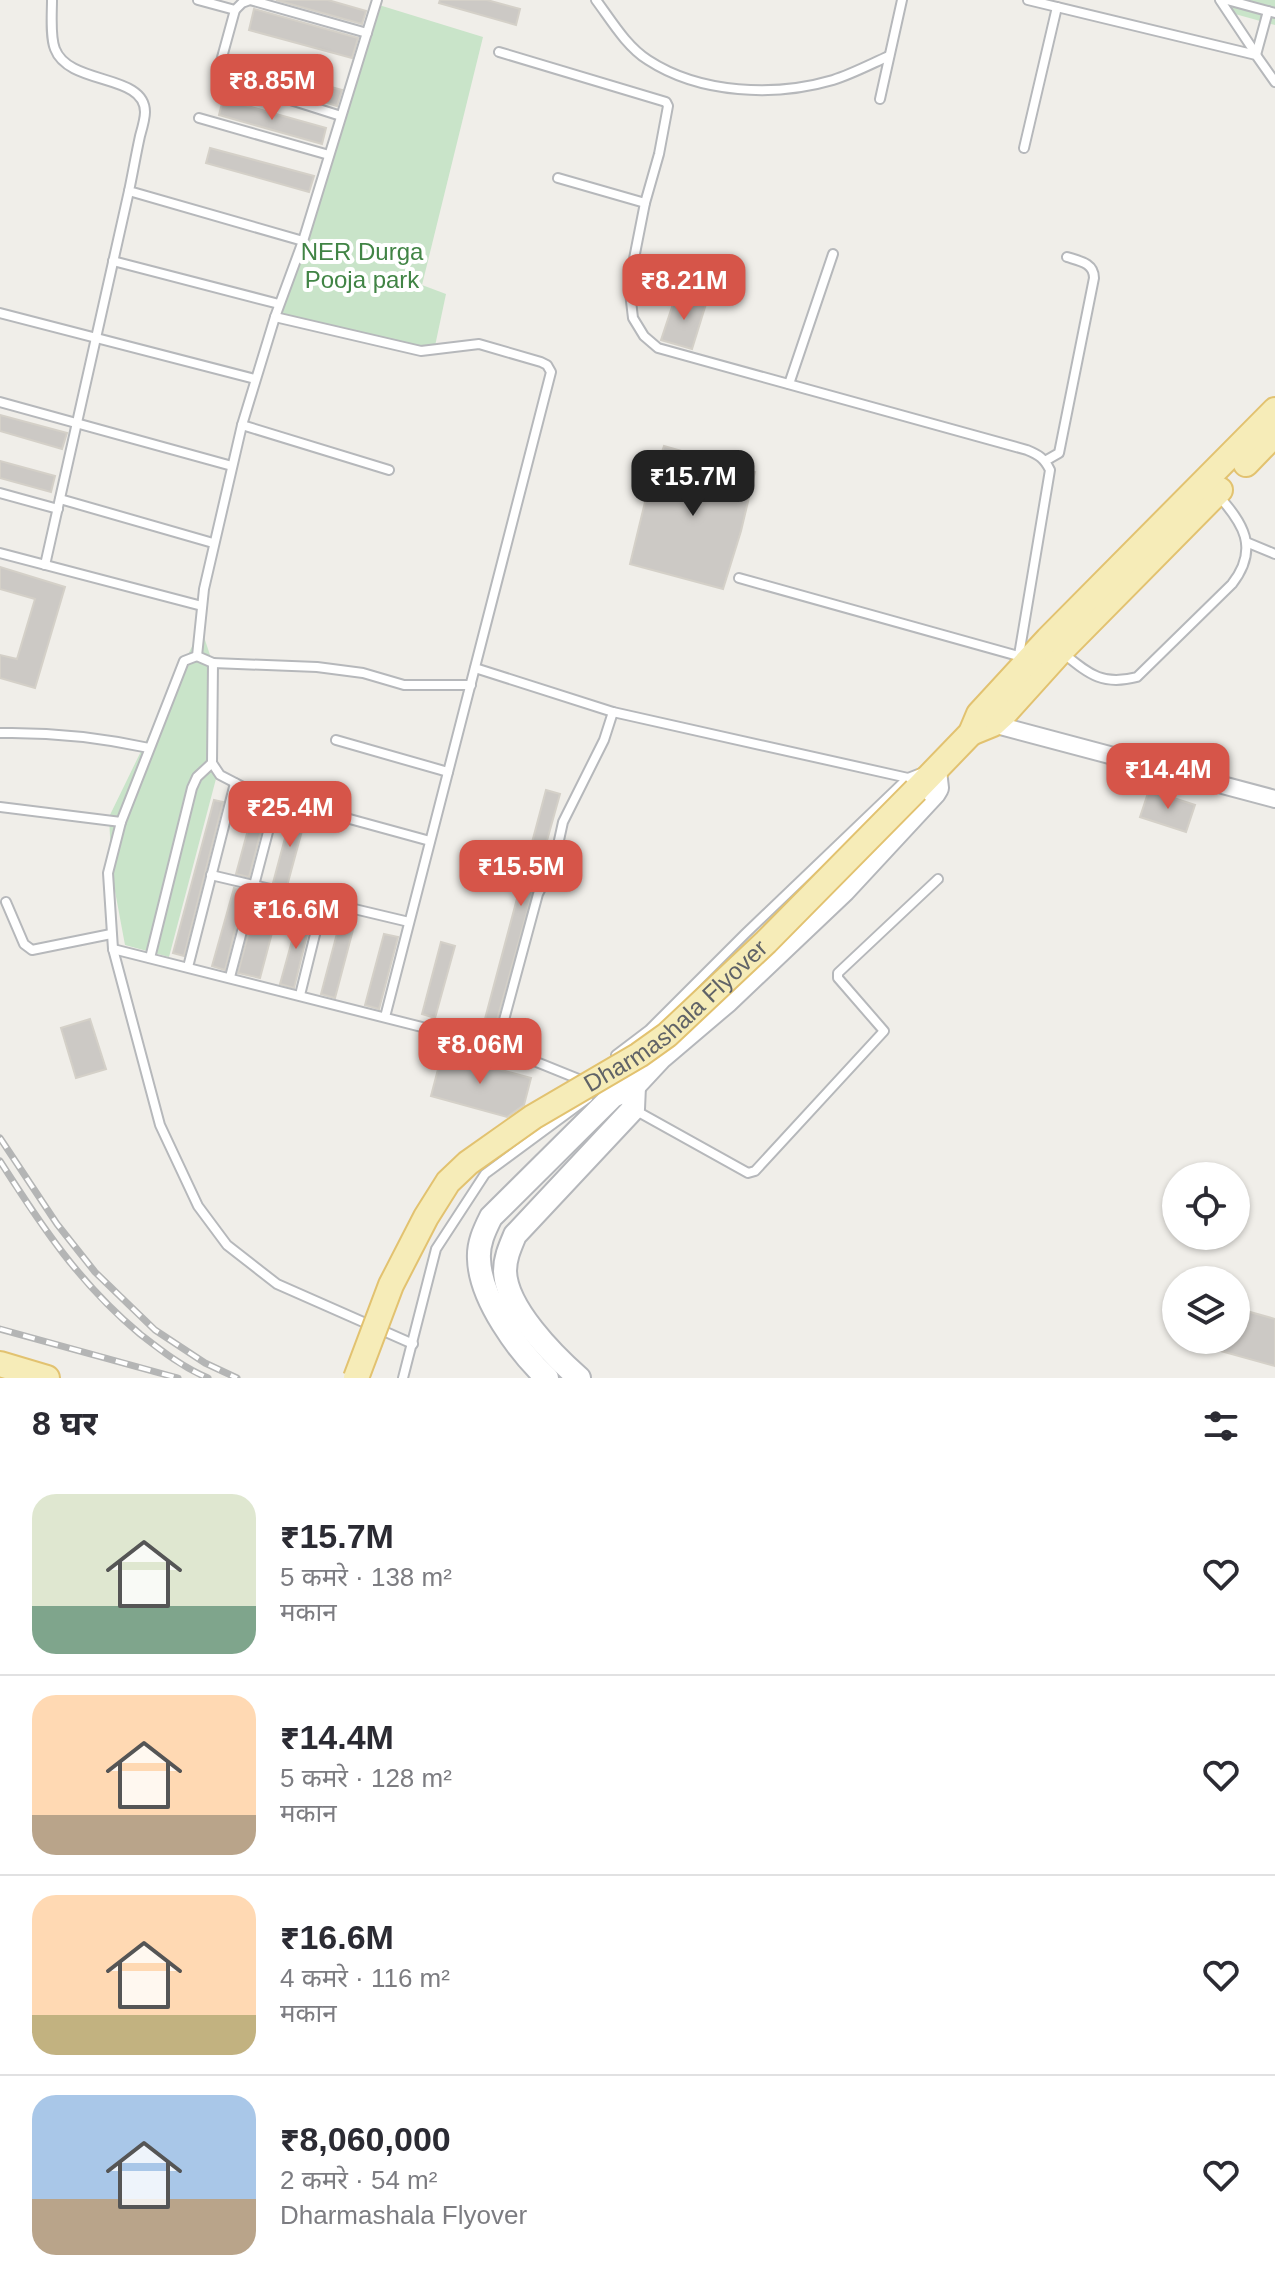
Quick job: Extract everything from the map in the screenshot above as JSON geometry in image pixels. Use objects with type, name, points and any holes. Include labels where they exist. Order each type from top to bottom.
[{"type":"main road","points":[[1211,488],[1275,410]]},
{"type":"main road","points":[[981,724],[1006,712],[1055,645],[1211,488],[1275,434]]},
{"type":"main road","points":[[981,724],[1018,665],[1055,645]]},
{"type":"main road","name":"Dharmashala Flyover","points":[[356,1378],[397,1273],[448,1182],[468,1163],[533,1117],[639,1055],[667,1035],[766,942],[912,784],[935,771],[981,724]]},
{"type":"main road","points":[[0,1364],[47,1378]]},
{"type":"street","points":[[981,724],[1275,799]]},
{"type":"street","points":[[547,1378],[513,1339],[481,1278],[479,1257],[482,1237],[491,1217],[621,1089],[727,1001],[844,890],[934,793],[937,788],[935,771]]},
{"type":"street","points":[[579,1378],[535,1334],[511,1295],[505,1273],[508,1252],[515,1235],[621,1089]]},
{"type":"lane","points":[[45,565],[145,111],[141,97],[133,89],[97,79],[68,66],[55,50],[52,0]]},
{"type":"lane","points":[[198,0],[235,10]]},
{"type":"lane","points":[[341,116],[226,78],[221,61],[235,10],[250,0],[367,33]]},
{"type":"lane","points":[[197,656],[213,543],[242,425],[279,304],[303,241],[377,0]]},
{"type":"lane","points":[[596,0],[634,49],[647,60],[671,73],[706,84],[775,90],[808,85],[834,80],[889,56]]},
{"type":"lane","points":[[880,99],[902,0]]},
{"type":"lane","points":[[1028,0],[1256,55]]},
{"type":"lane","points":[[1220,0],[1275,82]]},
{"type":"lane","points":[[1227,0],[1272,12],[1256,55]]},
{"type":"lane","points":[[1024,148],[1057,7]]},
{"type":"lane","points":[[499,52],[666,102],[668,113],[645,203],[629,284],[633,318],[644,336],[658,348],[1027,450],[1040,455],[1050,470],[1018,665],[739,578]]},
{"type":"lane","points":[[199,118],[329,155]]},
{"type":"lane","points":[[558,178],[645,203]]},
{"type":"lane","points":[[129,191],[303,241]]},
{"type":"lane","points":[[789,384],[833,254]]},
{"type":"lane","points":[[1045,461],[1059,453],[1094,278],[1090,266],[1067,257]]},
{"type":"lane","points":[[113,261],[279,304]]},
{"type":"lane","points":[[0,313],[255,379]]},
{"type":"lane","points":[[275,317],[421,351],[479,344],[547,365],[551,372],[385,1017]]},
{"type":"lane","points":[[0,402],[232,466]]},
{"type":"lane","points":[[242,425],[389,470]]},
{"type":"lane","points":[[1055,645],[1087,672],[1099,678],[1124,681],[1137,677],[1232,584],[1245,557],[1243,528],[1211,488]]},
{"type":"lane","points":[[0,493],[58,509]]},
{"type":"lane","points":[[60,499],[213,543]]},
{"type":"lane","points":[[1246,542],[1275,554]]},
{"type":"lane","points":[[0,553],[202,606]]},
{"type":"lane","points":[[413,1344],[277,1284],[227,1245],[198,1206],[160,1125],[113,949],[108,873],[121,822],[184,661],[197,656],[213,663],[317,667],[363,673],[404,685],[471,685]]},
{"type":"lane","points":[[213,663],[211,750],[212,763],[220,775],[273,798],[430,841]]},
{"type":"lane","points":[[475,668],[613,712],[912,784]]},
{"type":"lane","points":[[497,1046],[538,894],[554,863],[563,822],[604,740],[613,712]]},
{"type":"lane","points":[[0,733],[85,735],[149,748]]},
{"type":"lane","points":[[336,740],[448,772]]},
{"type":"lane","points":[[150,958],[192,788],[197,777],[212,763]]},
{"type":"lane","points":[[188,967],[235,783]]},
{"type":"lane","points":[[584,1080],[649,1030],[745,934],[912,784]]},
{"type":"lane","points":[[230,977],[274,809],[273,798]]},
{"type":"lane","points":[[0,807],[121,822]]},
{"type":"lane","points":[[211,875],[409,922]]},
{"type":"lane","points":[[113,949],[497,1046],[584,1080],[621,1089],[748,1173],[755,1171],[884,1031],[838,978],[838,973],[938,879]]},
{"type":"lane","points":[[6,902],[24,944],[32,950],[111,934]]},
{"type":"lane","points":[[300,995],[323,902]]},
{"type":"lane","points":[[403,1378],[436,1249],[485,1174],[621,1089]]},
{"type":"green space","points":[[1226,0],[1275,0],[1275,25],[1235,14]]},
{"type":"green space","name":"NER Durga Pooja park","points":[[379,5],[483,37],[422,285],[446,294],[435,346],[421,351],[276,314]]},
{"type":"green space","points":[[201,628],[212,661],[208,750],[217,775],[169,957],[125,945],[112,875],[109,817]]},
{"type":"building","points":[[276,0],[328,0],[366,11],[362,24]]},
{"type":"building","points":[[440,0],[487,0],[520,9],[516,25],[439,3]]},
{"type":"building","points":[[254,9],[358,38],[352,58],[249,30]]},
{"type":"building","points":[[239,62],[342,90],[337,106],[237,76]]},
{"type":"building","points":[[223,99],[326,128],[322,144],[219,115]]},
{"type":"building","points":[[210,148],[314,176],[309,192],[206,163]]},
{"type":"building","points":[[676,295],[706,304],[692,349],[661,340]]},
{"type":"building","points":[[0,415],[67,433],[62,449],[0,431]]},
{"type":"building","points":[[664,446],[755,472],[723,589],[630,564],[645,502]]},
{"type":"building","points":[[0,461],[55,476],[51,492],[0,478]]},
{"type":"building","points":[[0,567],[65,587],[35,688],[0,678],[0,655],[17,659],[35,599],[0,589]]},
{"type":"building","points":[[546,790],[560,794],[493,1034],[482,1030]]},
{"type":"building","points":[[1149,790],[1195,805],[1186,832],[1140,817]]},
{"type":"building","points":[[214,800],[223,802],[184,956],[173,953]]},
{"type":"building","points":[[255,804],[267,808],[249,877],[236,874]]},
{"type":"building","points":[[292,812],[306,816],[287,886],[273,883]]},
{"type":"building","points":[[234,888],[245,890],[225,970],[212,966]]},
{"type":"building","points":[[270,896],[281,899],[260,978],[238,973],[257,901],[268,904]]},
{"type":"building","points":[[300,912],[312,915],[294,988],[280,984]]},
{"type":"building","points":[[340,922],[354,926],[335,998],[321,994]]},
{"type":"building","points":[[384,934],[398,937],[379,1009],[365,1005]]},
{"type":"building","points":[[441,942],[455,946],[435,1018],[422,1014]]},
{"type":"building","points":[[90,1019],[106,1069],[76,1078],[61,1028]]},
{"type":"building","points":[[442,1054],[531,1078],[524,1105],[507,1117],[431,1096]]},
{"type":"building","points":[[1250,1312],[1275,1319],[1275,1366],[1232,1354],[1250,1354]]},
{"type":"railway","points":[[0,1138],[57,1224],[95,1272],[155,1330],[205,1363],[237,1378]]},
{"type":"railway","points":[[0,1161],[47,1232],[80,1275],[118,1315],[181,1364],[208,1378]]},
{"type":"railway","points":[[0,1329],[178,1378]]}]
